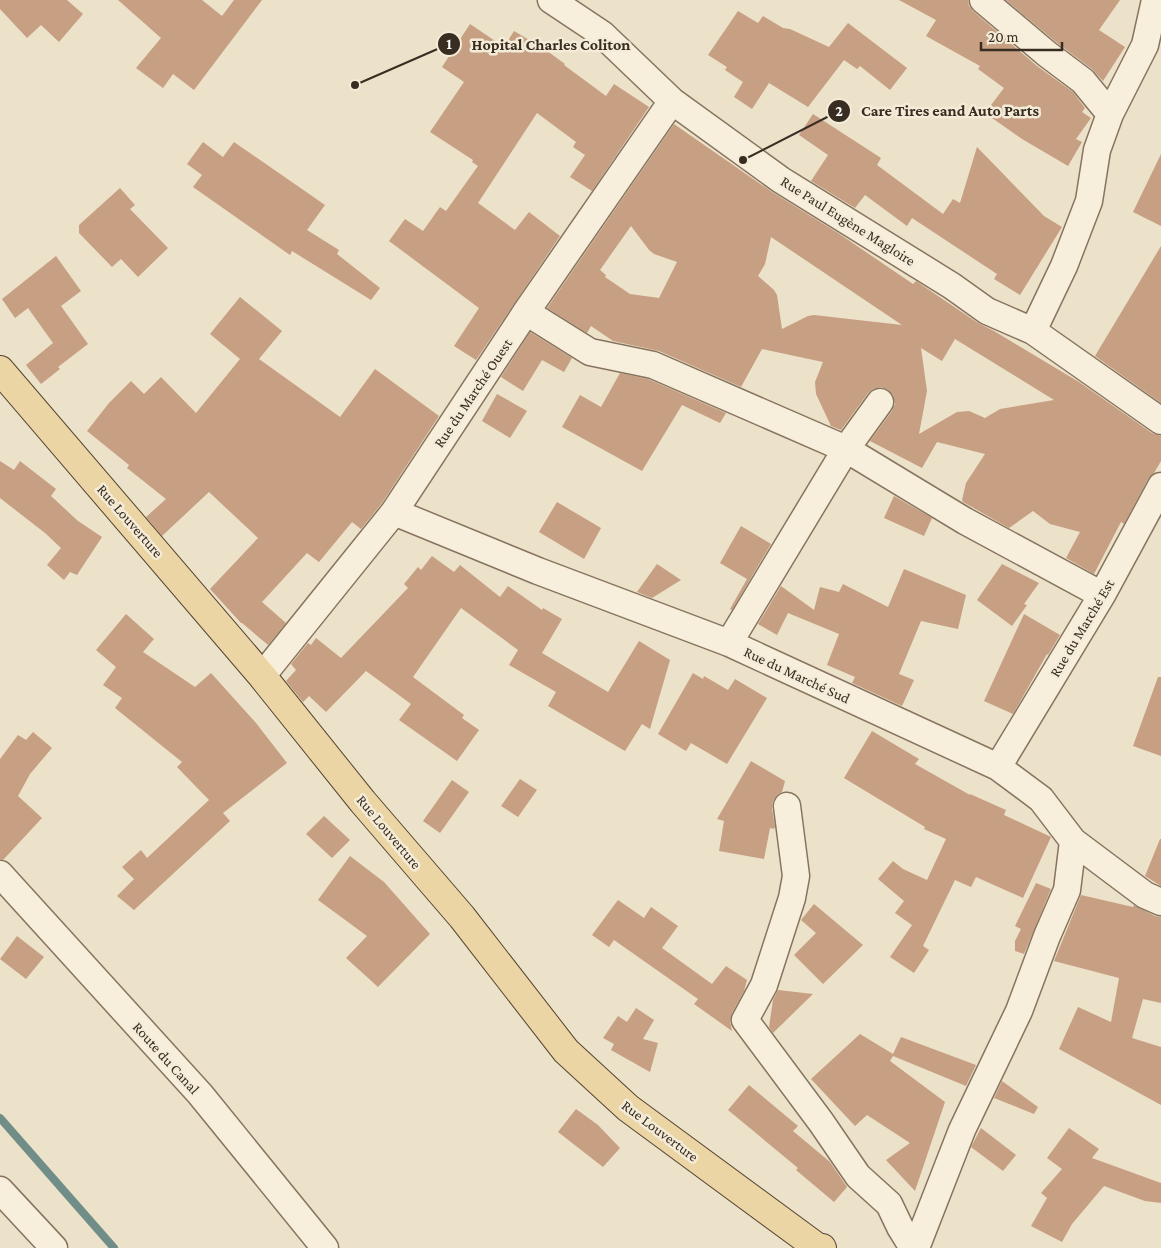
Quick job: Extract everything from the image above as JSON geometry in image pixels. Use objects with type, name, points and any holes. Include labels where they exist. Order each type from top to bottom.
[{"type":"main road","name":"Rue Louverture","points":[[0,370],[262,676],[363,802],[462,917],[566,1051],[628,1108],[818,1247],[822,1248]]},
{"type":"street","name":"Rue Paul Eugène Magloire","points":[[551,0],[602,34],[672,101],[797,190],[952,286],[987,311],[1033,331],[1161,421]]},
{"type":"street","points":[[983,0],[1047,54],[1083,81],[1110,114]]},
{"type":"street","points":[[1033,331],[1064,266],[1089,201],[1097,150],[1110,114],[1145,45],[1155,0]]},
{"type":"street","name":"Rue du Marché Ouest","points":[[262,676],[394,512],[526,312],[672,101]]},
{"type":"street","points":[[526,312],[590,352],[653,365],[846,448],[965,521],[1102,595]]},
{"type":"street","points":[[729,643],[846,448],[880,402]]},
{"type":"street","name":"Rue du Marché Est","points":[[998,768],[1102,595],[1161,486]]},
{"type":"street","name":"Rue du Marché Sud","points":[[394,512],[538,571],[729,643],[998,768],[1041,799],[1072,841],[1145,895],[1161,902]]},
{"type":"street","points":[[787,806],[796,876],[792,898],[764,985],[746,1020],[858,1176],[889,1204],[900,1227],[914,1248]]},
{"type":"street","points":[[914,1248],[962,1130],[1019,1011],[1047,936],[1068,890],[1072,841]]},
{"type":"street","name":"Route du Canal","points":[[0,874],[200,1094],[325,1248]]},
{"type":"street","points":[[0,1190],[54,1248]]},
{"type":"building","points":[[0,0],[67,0],[83,14],[59,42],[41,25],[27,38],[0,9]]},
{"type":"building","points":[[118,0],[202,0],[222,16],[234,0],[262,0],[194,90],[173,74],[163,88],[136,68],[161,38]]},
{"type":"building","points":[[899,0],[968,0],[969,6],[973,11],[1037,66],[1073,92],[1085,108],[1082,112],[1091,118],[1076,139],[1082,142],[1068,166],[1022,139],[985,113],[1004,88],[978,69],[980,66],[926,36],[936,20]]},
{"type":"building","points":[[1006,0],[1120,0],[1099,30],[1125,47],[1103,81],[1092,69]]},
{"type":"building","points":[[738,11],[758,23],[763,16],[783,28],[790,29],[829,47],[848,23],[907,68],[890,90],[860,66],[857,69],[844,60],[808,107],[769,83],[752,109],[734,97],[743,82],[725,70],[727,67],[708,55]]},
{"type":"building","points":[[470,24],[504,47],[514,31],[532,40],[606,96],[614,84],[649,107],[592,191],[570,177],[585,155],[573,147],[576,142],[537,113],[478,203],[515,230],[529,212],[560,236],[476,360],[454,346],[479,308],[389,241],[405,219],[423,231],[440,207],[446,211],[478,166],[472,162],[473,160],[430,132],[464,82],[442,67]]},
{"type":"building","points":[[813,114],[881,158],[877,165],[943,214],[953,199],[960,203],[977,147],[1044,216],[1062,227],[1020,295],[994,279],[997,274],[912,218],[907,226],[865,195],[855,208],[811,181],[828,155],[799,135]]},
{"type":"building","points":[[674,124],[772,192],[838,233],[913,284],[916,281],[978,323],[1079,382],[1152,433],[1161,436],[1161,461],[1148,479],[1124,524],[1121,522],[1094,574],[1066,558],[1080,532],[1050,524],[1033,511],[1009,528],[963,502],[966,483],[985,454],[937,442],[922,468],[870,441],[895,404],[893,395],[888,390],[881,387],[873,389],[868,393],[841,430],[831,426],[816,394],[815,382],[823,362],[762,349],[741,387],[659,351],[613,341],[591,326],[587,333],[547,308]],"holes":[[[631,226],[654,254],[677,262],[659,298],[630,294],[605,277],[606,275],[600,270]],[[771,237],[902,325],[814,315],[782,329],[777,295],[758,276],[765,264]],[[955,339],[1054,400],[1000,409],[985,418],[969,411],[957,412],[919,434],[927,391],[921,348],[942,361]]]},
{"type":"building","points":[[203,142],[223,157],[234,142],[325,205],[307,230],[339,250],[337,254],[380,288],[371,300],[292,251],[290,255],[193,187],[202,175],[187,164]]},
{"type":"building","points":[[1161,154],[1161,226],[1133,212]]},
{"type":"building","points":[[120,188],[135,205],[130,209],[168,248],[138,277],[121,259],[112,267],[79,233],[79,225]]},
{"type":"building","points":[[1161,246],[1161,403],[1095,356]]},
{"type":"building","points":[[56,256],[81,291],[61,306],[88,344],[58,367],[60,369],[41,384],[26,365],[53,343],[28,308],[15,318],[2,299]]},
{"type":"building","points":[[240,297],[282,331],[259,359],[340,417],[375,369],[439,416],[382,503],[361,529],[352,522],[319,562],[307,553],[262,602],[286,623],[268,645],[241,623],[210,589],[258,538],[209,492],[162,536],[146,517],[166,499],[127,468],[129,465],[87,431],[109,403],[131,381],[144,394],[161,377],[196,413],[240,359],[210,334]]},
{"type":"building","points":[[530,332],[572,358],[564,372],[542,360],[523,391],[501,377]]},
{"type":"building","points":[[620,373],[648,379],[726,413],[720,423],[682,405],[642,471],[562,427],[580,395],[601,407]]},
{"type":"building","points":[[497,394],[527,411],[510,438],[482,421]]},
{"type":"building","points":[[0,461],[14,470],[20,461],[56,489],[51,496],[78,521],[102,537],[77,575],[70,572],[64,580],[47,565],[61,548],[0,498]]},
{"type":"building","points":[[894,496],[932,518],[924,536],[884,518]]},
{"type":"building","points":[[557,502],[601,528],[584,559],[539,532]]},
{"type":"building","points":[[741,526],[771,544],[732,610],[730,609],[747,579],[720,563]]},
{"type":"building","points":[[432,556],[454,572],[460,565],[500,597],[508,586],[542,610],[543,608],[562,619],[542,653],[608,692],[639,641],[670,660],[650,729],[642,724],[625,751],[548,706],[556,692],[509,665],[518,650],[461,608],[413,677],[464,715],[462,718],[479,730],[457,761],[399,720],[411,704],[366,671],[326,712],[309,696],[303,702],[286,681],[296,670],[291,664],[308,643],[311,645],[316,638],[341,658],[408,588],[404,584],[418,567],[421,570]]},
{"type":"building","points":[[657,564],[681,580],[652,598],[637,592]]},
{"type":"building","points":[[1002,564],[1039,583],[1024,604],[1027,605],[1012,626],[977,600]]},
{"type":"building","points":[[904,569],[966,595],[958,629],[921,621],[899,674],[914,680],[902,706],[852,683],[855,677],[827,665],[839,634],[788,613],[777,635],[758,624],[781,586],[814,610],[820,587],[839,592],[843,584],[888,607]]},
{"type":"building","points":[[126,614],[154,639],[143,652],[195,687],[211,673],[256,723],[287,763],[223,813],[230,821],[134,910],[117,896],[134,879],[122,867],[141,850],[147,858],[209,800],[177,767],[182,762],[115,708],[122,698],[103,685],[116,667],[96,650]]},
{"type":"building","points":[[1024,614],[1060,635],[1013,714],[984,701]]},
{"type":"building","points":[[693,673],[703,679],[704,676],[728,690],[735,679],[767,698],[727,764],[691,743],[686,751],[658,734]]},
{"type":"building","points":[[1158,677],[1161,677],[1161,756],[1133,746]]},
{"type":"building","points":[[872,731],[919,759],[915,764],[970,795],[1006,810],[1004,815],[1051,837],[1023,898],[976,877],[971,887],[955,880],[923,946],[929,950],[914,973],[890,957],[912,925],[895,913],[904,901],[878,879],[893,861],[903,869],[927,880],[946,839],[924,829],[925,827],[844,778]]},
{"type":"building","points":[[33,732],[52,748],[30,774],[18,796],[42,818],[3,860],[0,859],[0,759],[18,735],[26,740]]},
{"type":"building","points":[[751,761],[785,781],[782,792],[773,801],[772,808],[775,827],[774,829],[770,828],[764,859],[719,851],[724,821],[717,819]]},
{"type":"building","points":[[520,779],[537,790],[518,817],[501,806]]},
{"type":"building","points":[[452,780],[469,792],[440,833],[423,821]]},
{"type":"building","points":[[324,816],[350,840],[332,858],[306,834]]},
{"type":"building","points":[[1161,839],[1161,886],[1145,876]]},
{"type":"building","points":[[350,856],[384,882],[430,934],[378,987],[346,958],[367,936],[318,900]]},
{"type":"building","points":[[1036,883],[1051,889],[1024,954],[1015,951],[1015,941],[1021,929],[1015,926]]},
{"type":"building","points":[[1081,895],[1133,907],[1134,905],[1155,916],[1161,917],[1161,1003],[1143,999],[1132,1038],[1161,1047],[1161,1105],[1059,1049],[1078,1007],[1111,1022],[1119,978],[1054,961]]},
{"type":"building","points":[[618,900],[644,918],[651,907],[678,926],[662,948],[712,984],[726,966],[747,980],[744,991],[732,1013],[730,1021],[732,1031],[694,1004],[698,999],[614,940],[609,947],[592,935]]},
{"type":"building","points":[[814,904],[863,945],[823,984],[794,955],[816,933],[801,920]]},
{"type":"building","points":[[17,936],[44,957],[26,979],[0,959]]},
{"type":"building","points":[[778,990],[813,994],[773,1033],[769,1027],[773,1000]]},
{"type":"building","points":[[636,1008],[654,1020],[643,1039],[658,1043],[650,1072],[611,1050],[614,1044],[603,1038],[618,1016],[627,1022]]},
{"type":"building","points":[[860,1034],[893,1054],[901,1037],[976,1065],[966,1086],[893,1056],[890,1061],[945,1102],[915,1191],[886,1160],[910,1143],[867,1115],[855,1126],[811,1079]]},
{"type":"building","points":[[1002,1081],[1038,1107],[1034,1114],[994,1098]]},
{"type":"building","points":[[749,1085],[798,1126],[793,1131],[830,1162],[847,1187],[834,1202],[796,1170],[798,1168],[728,1110]]},
{"type":"building","points":[[576,1109],[598,1125],[620,1148],[603,1167],[558,1132]]},
{"type":"building","points":[[981,1128],[1016,1155],[1003,1171],[971,1147]]},
{"type":"building","points":[[1069,1128],[1099,1149],[1092,1158],[1161,1183],[1161,1203],[1145,1201],[1104,1186],[1072,1224],[1062,1242],[1031,1226],[1047,1198],[1041,1193],[1062,1169],[1047,1158]]},
{"type":"waterway","points":[[0,1118],[114,1248]]},
{"type":"place","name":"Hopital Charles Coliton","points":[[355,85]]},
{"type":"place","name":"Care Tires eand Auto Parts","points":[[743,160]]}]
